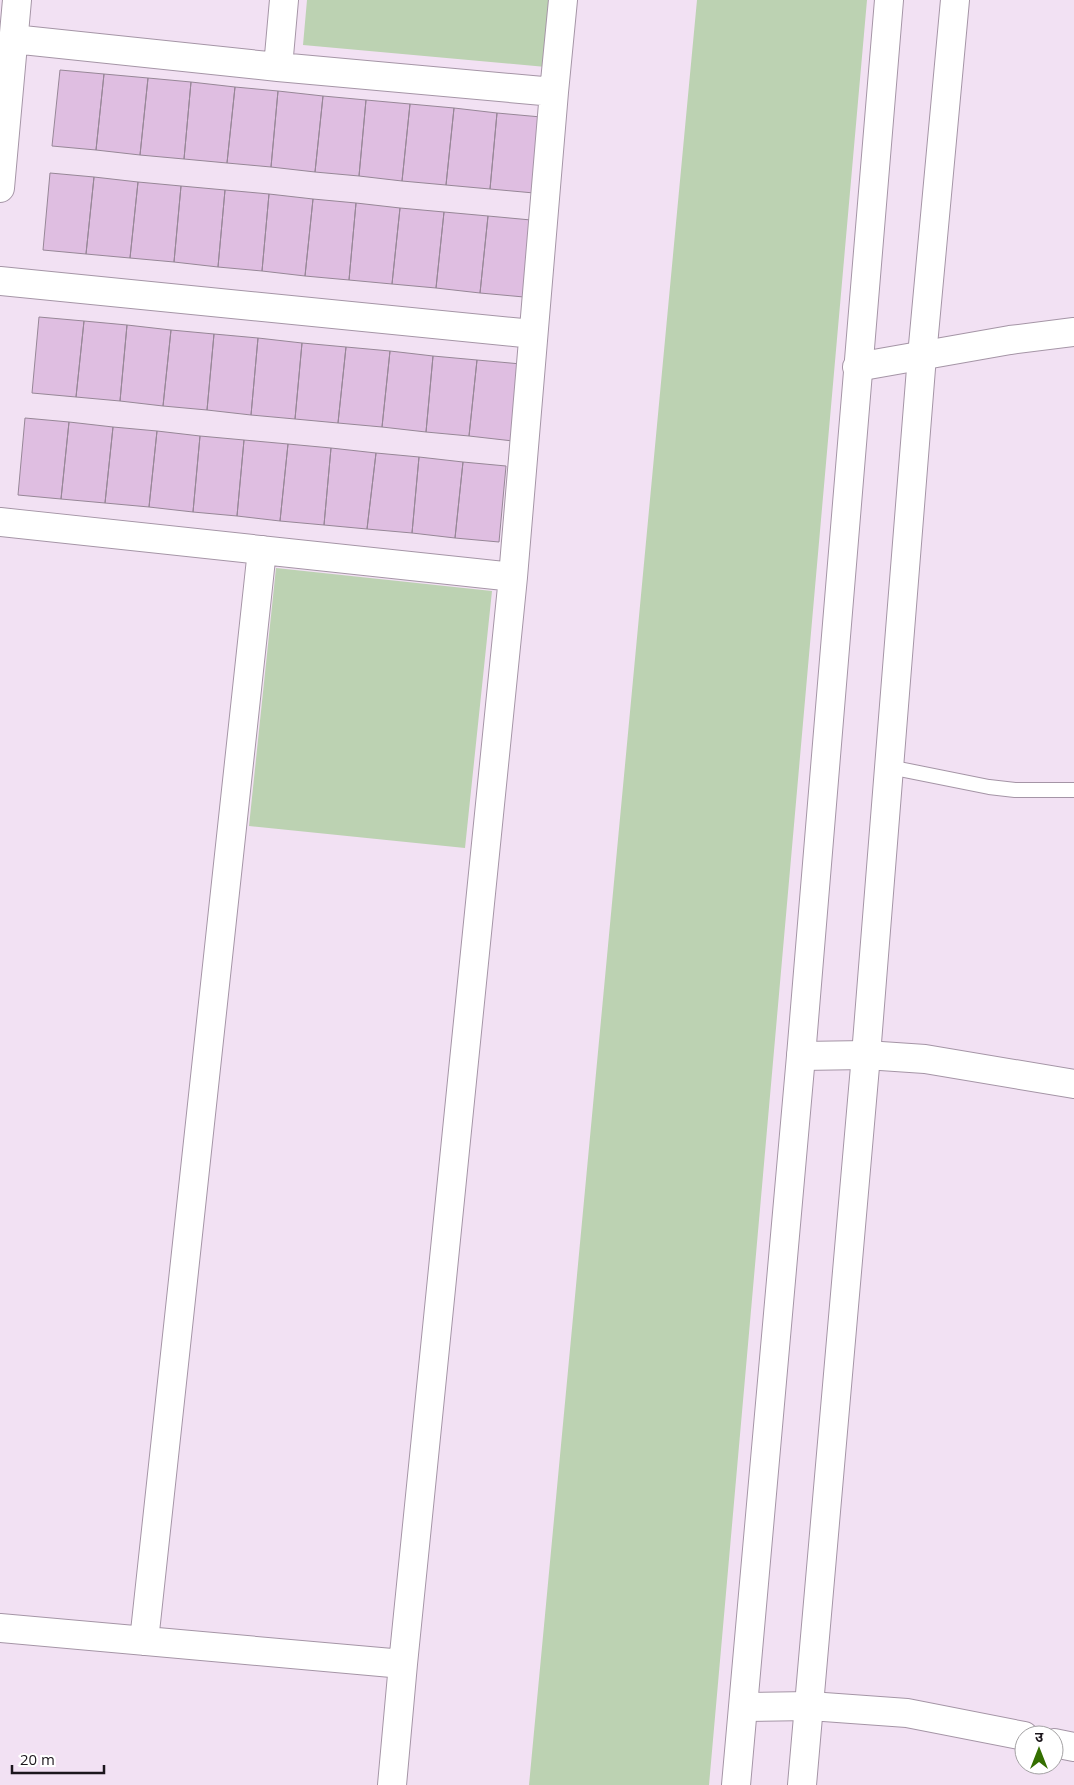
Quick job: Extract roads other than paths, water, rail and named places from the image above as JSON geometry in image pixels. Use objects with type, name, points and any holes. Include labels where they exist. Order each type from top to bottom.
[{"type":"street","points":[[0,188],[16,0]]},
{"type":"street","points":[[278,66],[284,0]]},
{"type":"street","points":[[392,1785],[514,577],[533,334],[563,0]]},
{"type":"street","points":[[736,1785],[800,1056],[889,0]]},
{"type":"street","points":[[802,1785],[866,1055],[922,356],[955,0]]},
{"type":"street","points":[[13,38],[278,66],[554,92]]},
{"type":"street","points":[[0,281],[533,334]]},
{"type":"street","points":[[857,367],[1010,340],[1074,332]]},
{"type":"street","points":[[0,522],[514,577]]},
{"type":"street","points":[[144,1641],[262,550]]},
{"type":"street","points":[[800,1056],[866,1055],[925,1060],[1074,1084]]},
{"type":"street","points":[[0,1628],[403,1664]]},
{"type":"street","points":[[744,1707],[810,1706],[907,1713],[1014,1734]]},
{"type":"lane","points":[[889,767],[1015,790],[1074,790]]}]
